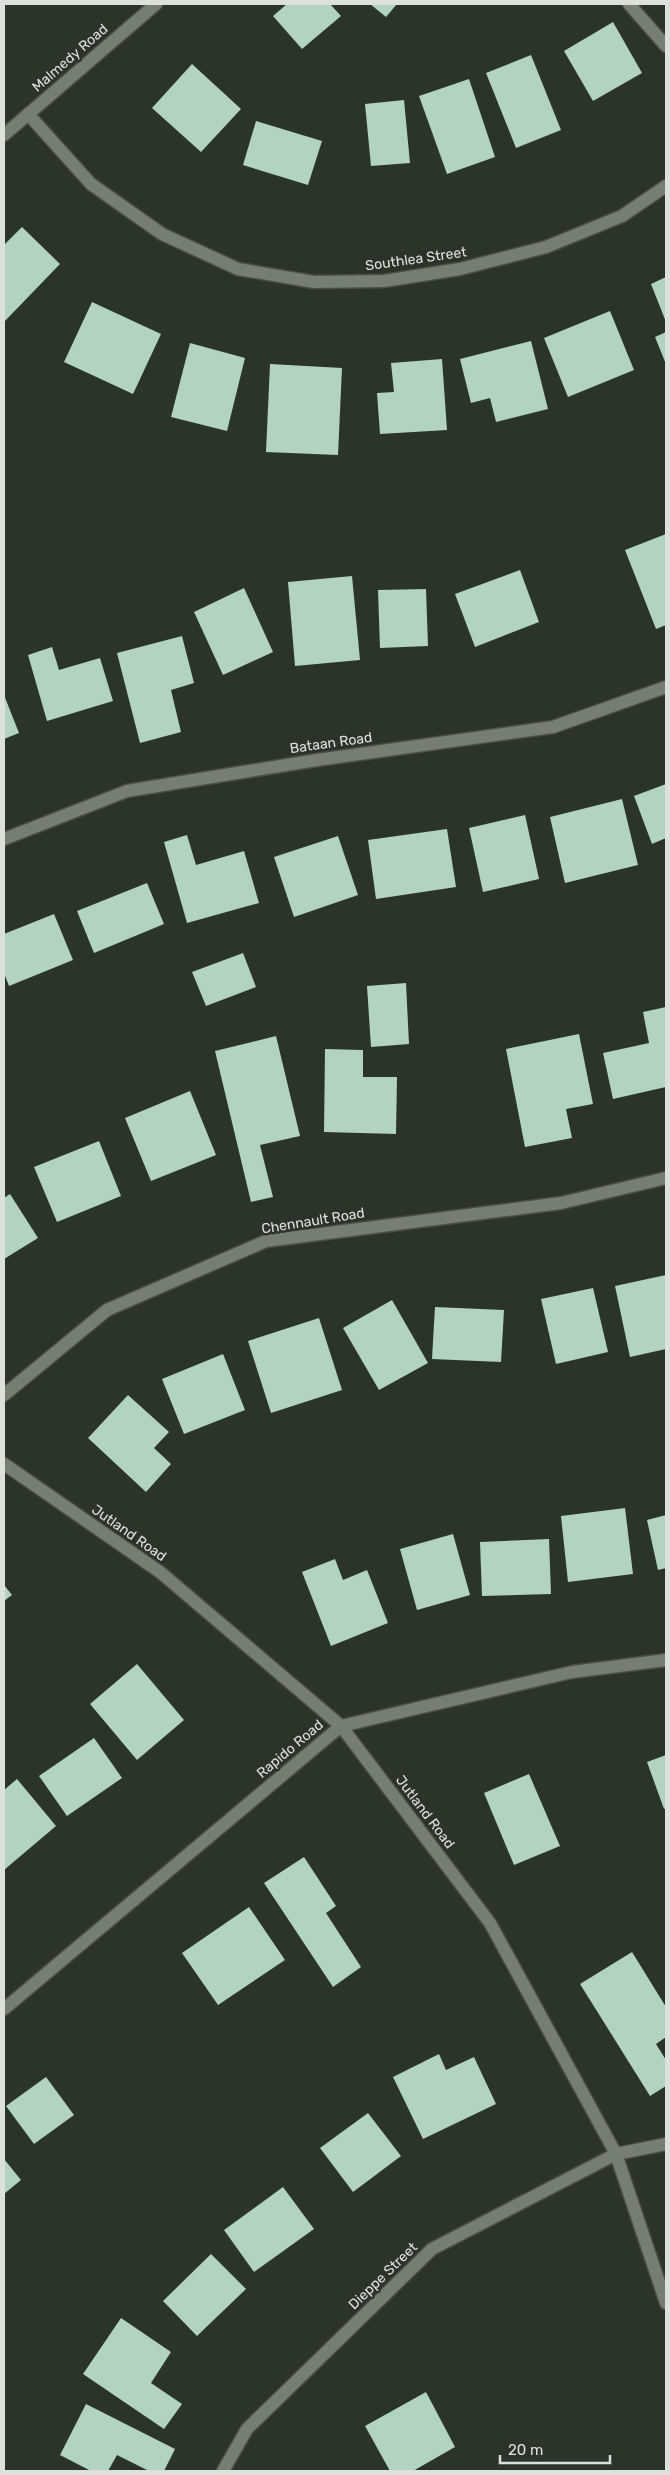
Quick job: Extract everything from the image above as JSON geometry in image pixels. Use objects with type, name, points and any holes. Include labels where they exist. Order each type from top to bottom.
[{"type":"street","name":"Malmedy Road","points":[[4,135],[156,4]]},
{"type":"street","points":[[629,4],[666,46]]},
{"type":"street","name":"Southlea Street","points":[[28,114],[91,184],[162,234],[238,269],[314,282],[384,281],[460,269],[546,247],[622,216],[666,186]]},
{"type":"street","name":"Bataan Road","points":[[4,839],[127,791],[317,760],[553,727],[666,687]]},
{"type":"street","name":"Chennault Road","points":[[4,1395],[107,1310],[266,1241],[561,1203],[666,1178]]},
{"type":"street","name":"Jutland Road","points":[[4,1464],[160,1572],[341,1726],[490,1923],[616,2154],[666,2303]]},
{"type":"street","name":"Rapido Road","points":[[4,2009],[341,1726],[572,1672],[666,1660]]},
{"type":"street","name":"Dieppe Street","points":[[222,2471],[247,2428],[432,2249],[616,2154],[666,2144]]},
{"type":"building","points":[[287,4],[330,4],[341,16],[302,49],[273,16]]},
{"type":"building","points":[[370,4],[397,4],[386,17]]},
{"type":"building","points":[[613,22],[642,73],[593,101],[564,51]]},
{"type":"building","points":[[531,55],[561,130],[516,148],[486,73]]},
{"type":"building","points":[[192,64],[241,109],[201,152],[152,108]]},
{"type":"building","points":[[469,79],[495,157],[447,174],[419,96]]},
{"type":"building","points":[[404,100],[410,163],[371,166],[365,104]]},
{"type":"building","points":[[256,121],[322,141],[308,185],[243,165]]},
{"type":"building","points":[[22,227],[60,264],[4,322],[4,245]]},
{"type":"building","points":[[666,277],[666,322],[651,284]]},
{"type":"building","points":[[92,302],[161,334],[133,394],[64,362]]},
{"type":"building","points":[[610,311],[634,370],[568,397],[544,338]]},
{"type":"building","points":[[666,332],[666,364],[655,337]]},
{"type":"building","points":[[531,341],[548,409],[496,422],[490,398],[471,403],[460,359]]},
{"type":"building","points":[[190,343],[245,358],[227,431],[171,417]]},
{"type":"building","points":[[442,359],[447,430],[380,434],[377,393],[394,392],[391,363]]},
{"type":"building","points":[[270,364],[342,368],[338,455],[266,452]]},
{"type":"building","points":[[666,534],[666,625],[656,629],[625,550]]},
{"type":"building","points":[[520,570],[539,622],[475,647],[455,594]]},
{"type":"building","points":[[352,576],[360,660],[295,666],[288,582]]},
{"type":"building","points":[[244,588],[273,652],[223,675],[194,612]]},
{"type":"building","points":[[426,589],[428,646],[380,648],[378,590]]},
{"type":"building","points":[[182,636],[194,683],[171,690],[181,732],[140,743],[117,653]]},
{"type":"building","points":[[52,647],[59,670],[100,658],[113,701],[47,721],[28,655]]},
{"type":"building","points":[[4,695],[19,733],[4,739]]},
{"type":"building","points":[[666,784],[666,838],[652,844],[634,796]]},
{"type":"building","points":[[622,799],[638,865],[565,883],[550,817]]},
{"type":"building","points":[[525,815],[539,879],[483,892],[469,828]]},
{"type":"building","points":[[447,829],[456,887],[376,899],[368,840]]},
{"type":"building","points":[[187,835],[196,865],[244,851],[259,903],[187,923],[164,842]]},
{"type":"building","points":[[338,836],[358,895],[294,917],[274,857]]},
{"type":"building","points":[[147,883],[164,924],[94,953],[77,911]]},
{"type":"building","points":[[54,914],[73,960],[9,986],[4,973],[4,934]]},
{"type":"building","points":[[243,953],[256,987],[206,1006],[192,972]]},
{"type":"building","points":[[406,983],[409,1044],[371,1047],[367,986]]},
{"type":"building","points":[[666,1007],[666,1087],[613,1099],[603,1053],[649,1043],[643,1012]]},
{"type":"building","points":[[579,1034],[593,1104],[566,1109],[572,1138],[525,1147],[506,1049]]},
{"type":"building","points":[[276,1036],[300,1136],[260,1145],[273,1197],[251,1202],[215,1051]]},
{"type":"building","points":[[325,1049],[363,1050],[363,1077],[397,1077],[396,1134],[324,1132]]},
{"type":"building","points":[[190,1091],[216,1155],[151,1181],[125,1118]]},
{"type":"building","points":[[99,1141],[121,1196],[57,1222],[34,1167]]},
{"type":"building","points":[[10,1194],[38,1238],[4,1259],[4,1198]]},
{"type":"building","points":[[666,1275],[666,1349],[630,1357],[615,1286]]},
{"type":"building","points":[[593,1288],[608,1352],[556,1364],[541,1299]]},
{"type":"building","points":[[392,1300],[428,1363],[379,1390],[343,1328]]},
{"type":"building","points":[[435,1307],[504,1310],[501,1362],[432,1359]]},
{"type":"building","points":[[319,1318],[342,1390],[271,1413],[248,1341]]},
{"type":"building","points":[[223,1354],[245,1410],[184,1434],[162,1379]]},
{"type":"building","points":[[128,1395],[169,1432],[154,1448],[171,1464],[146,1492],[88,1438]]},
{"type":"building","points":[[625,1508],[633,1574],[568,1582],[561,1516]]},
{"type":"building","points":[[666,1515],[666,1568],[658,1570],[647,1520]]},
{"type":"building","points":[[453,1534],[470,1595],[417,1610],[400,1549]]},
{"type":"building","points":[[549,1539],[551,1594],[482,1596],[480,1542]]},
{"type":"building","points":[[335,1559],[343,1580],[367,1570],[388,1623],[331,1646],[302,1572]]},
{"type":"building","points":[[4,1585],[12,1595],[4,1601]]},
{"type":"building","points":[[137,1664],[184,1720],[137,1760],[90,1704]]},
{"type":"building","points":[[94,1738],[122,1778],[67,1816],[39,1776]]},
{"type":"building","points":[[666,1755],[666,1808],[664,1809],[647,1762]]},
{"type":"building","points":[[529,1774],[560,1846],[514,1865],[484,1793]]},
{"type":"building","points":[[17,1779],[56,1826],[4,1870],[4,1790]]},
{"type":"building","points":[[304,1857],[336,1906],[326,1913],[361,1967],[333,1987],[264,1883]]},
{"type":"building","points":[[249,1907],[285,1960],[218,2005],[182,1953]]},
{"type":"building","points":[[632,1952],[666,2007],[666,2037],[656,2044],[666,2060],[666,2086],[650,2096],[580,1984]]},
{"type":"building","points":[[439,2054],[446,2070],[474,2057],[496,2104],[423,2139],[393,2077]]},
{"type":"building","points":[[46,2077],[74,2115],[34,2144],[6,2106]]},
{"type":"building","points":[[368,2113],[401,2156],[353,2192],[320,2148]]},
{"type":"building","points":[[4,2159],[21,2180],[4,2194]]},
{"type":"building","points":[[283,2187],[314,2229],[254,2272],[224,2230]]},
{"type":"building","points":[[211,2254],[246,2289],[197,2336],[163,2301]]},
{"type":"building","points":[[121,2318],[171,2352],[151,2383],[182,2404],[164,2429],[83,2374]]},
{"type":"building","points":[[426,2392],[455,2447],[413,2471],[390,2471],[365,2426]]},
{"type":"building","points":[[86,2404],[175,2449],[164,2471],[149,2471],[117,2455],[108,2471],[91,2471],[60,2455]]}]
